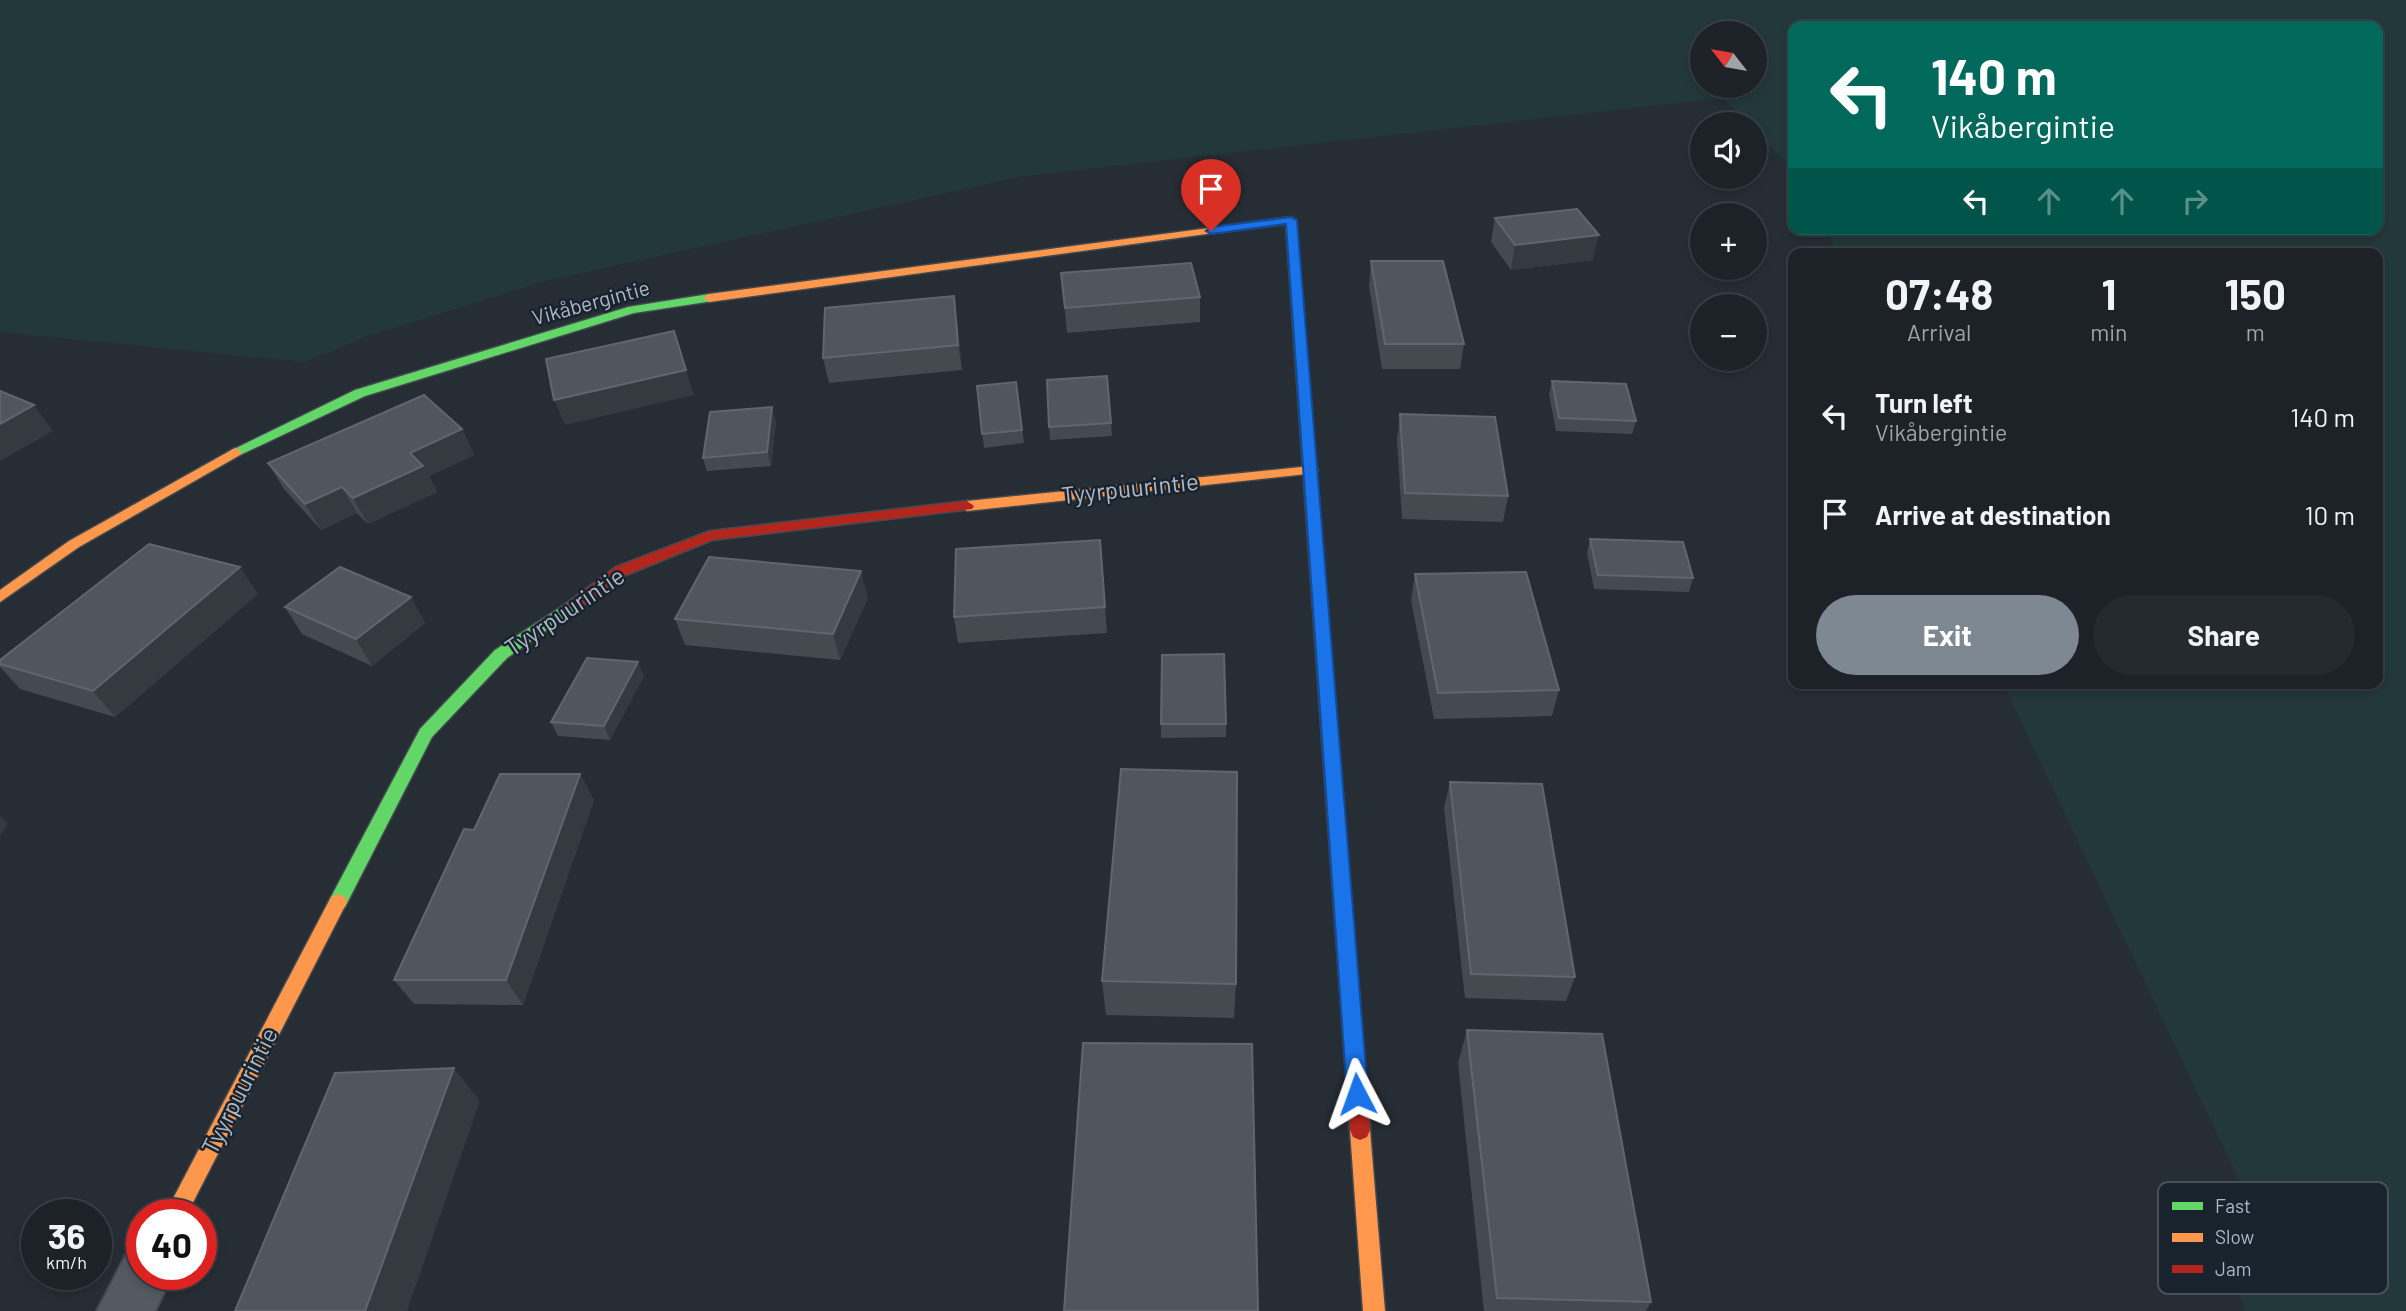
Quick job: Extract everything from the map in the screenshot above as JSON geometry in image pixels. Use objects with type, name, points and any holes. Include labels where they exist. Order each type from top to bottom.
[{"type":"street","name":"Vikåbergintie","points":[[0,597],[74,544],[231,454],[359,393],[632,310],[758,290],[1291,220],[1311,470]]},
{"type":"street","name":"Tyyrpuurintie","points":[[184,1199],[426,733],[501,654],[621,571],[710,537],[773,527],[1311,470]]},
{"type":"street","points":[[1311,470],[1374,1311]]},
{"type":"street","points":[[125,1311],[136,1290]]},
{"type":"green space","points":[[0,0],[2406,0],[2406,1311],[2246,1311],[2239,1294],[2388,1294],[2388,1182],[2240,1182],[2005,689],[2383,689],[2383,248],[1834,248],[1828,235],[2383,235],[2383,21],[1788,21],[1788,165],[1767,143],[1767,112],[1737,112],[1723,98],[1024,176],[545,281],[368,336],[305,362],[0,332]]},
{"type":"building","points":[[1577,209],[1599,235],[1515,245],[1495,218]]},
{"type":"building","points":[[1371,261],[1443,261],[1464,344],[1385,344]]},
{"type":"building","points":[[1191,263],[1200,297],[1065,308],[1061,273]]},
{"type":"building","points":[[954,296],[958,345],[823,358],[825,308]]},
{"type":"building","points":[[674,331],[686,370],[554,400],[546,359]]},
{"type":"building","points":[[1107,376],[1111,423],[1049,427],[1047,380]]},
{"type":"building","points":[[1552,381],[1626,384],[1636,421],[1559,418]]},
{"type":"building","points":[[1016,382],[1022,430],[982,434],[977,386]]},
{"type":"building","points":[[0,391],[34,405],[0,424]]},
{"type":"building","points":[[424,395],[462,429],[410,453],[423,466],[353,498],[342,487],[305,504],[268,463]]},
{"type":"building","points":[[772,407],[767,452],[703,458],[710,412]]},
{"type":"building","points":[[1400,414],[1495,417],[1508,496],[1405,493]]},
{"type":"building","points":[[1590,539],[1683,542],[1693,578],[1598,575]]},
{"type":"building","points":[[1100,540],[1105,607],[954,617],[956,549]]},
{"type":"building","points":[[149,544],[240,567],[93,691],[0,664],[0,660]]},
{"type":"building","points":[[709,557],[861,571],[833,634],[675,619]]},
{"type":"building","points":[[340,567],[411,597],[356,639],[285,607]]},
{"type":"building","points":[[1526,572],[1559,690],[1438,693],[1415,574]]},
{"type":"building","points":[[1224,654],[1226,724],[1161,724],[1162,655]]},
{"type":"building","points":[[587,658],[638,662],[604,726],[551,722]]},
{"type":"building","points":[[1121,769],[1237,772],[1236,984],[1102,981]]},
{"type":"building","points":[[500,774],[580,774],[506,980],[394,980],[464,829],[474,830]]},
{"type":"building","points":[[1450,782],[1542,784],[1575,977],[1471,974]]},
{"type":"building","points":[[1467,1030],[1602,1034],[1651,1302],[1497,1298]]},
{"type":"building","points":[[1083,1043],[1252,1044],[1258,1311],[1064,1311]]},
{"type":"building","points":[[454,1068],[365,1311],[235,1311],[335,1073]]},
{"type":"traffic: fast","points":[[1239,227],[1291,220],[1330,739]]},
{"type":"traffic: fast","points":[[235,452],[360,393],[632,310],[709,298]]},
{"type":"traffic: fast","points":[[338,902],[426,733],[501,654],[575,603]]},
{"type":"traffic: slow","points":[[709,298],[1239,227]]},
{"type":"traffic: slow","points":[[0,597],[74,544],[235,452]]},
{"type":"traffic: slow","points":[[967,506],[1311,470]]},
{"type":"traffic: slow","points":[[184,1199],[338,902]]},
{"type":"traffic: slow","points":[[1360,1130],[1374,1311]]},
{"type":"traffic: jam","points":[[575,603],[621,571],[710,536],[967,506]]},
{"type":"traffic: jam","points":[[1330,739],[1360,1130]]},
{"type":"route","points":[[1211,231],[1291,220],[1357,1094]]}]
